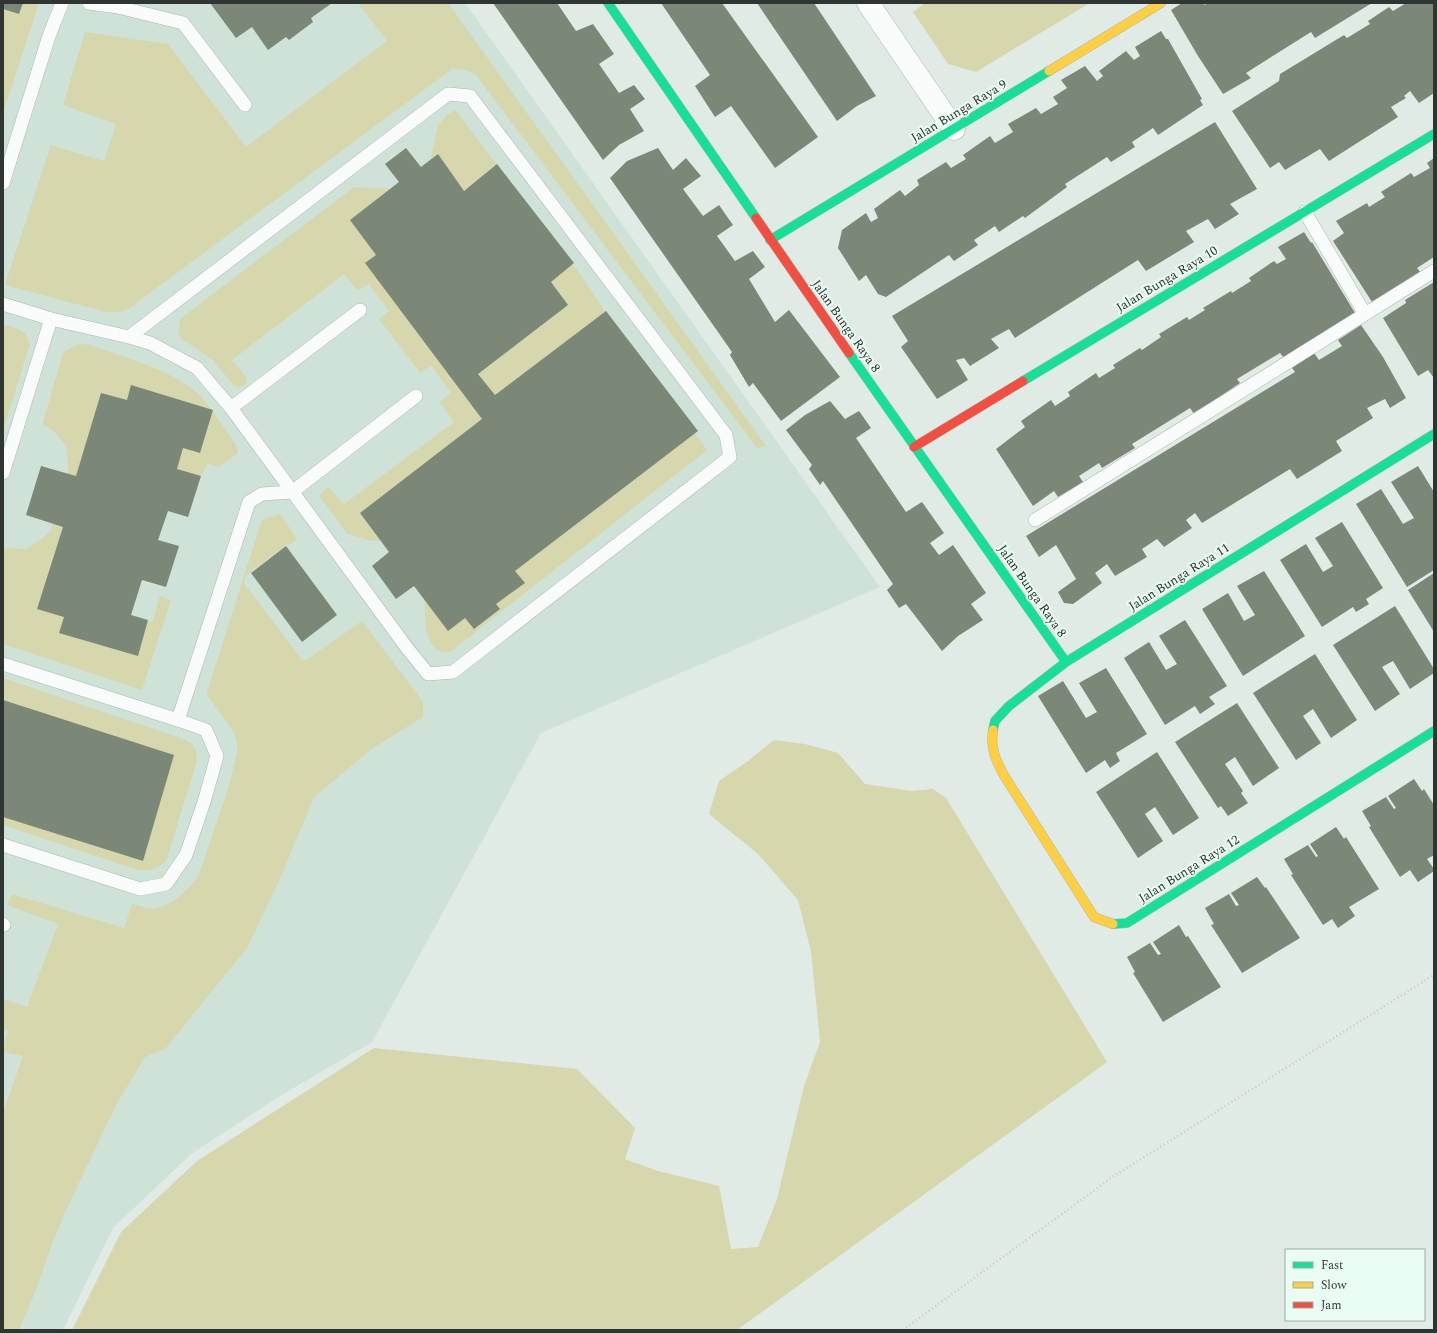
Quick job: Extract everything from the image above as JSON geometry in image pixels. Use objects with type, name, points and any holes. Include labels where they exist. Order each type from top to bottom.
[{"type":"street","name":"Jalan Bunga Raya 8","points":[[608,3],[770,240],[1066,662]]},
{"type":"street","points":[[868,3],[954,129]]},
{"type":"street","name":"Jalan Bunga Raya 9","points":[[770,240],[1161,3]]},
{"type":"street","name":"Jalan Bunga Raya 10","points":[[914,447],[1434,134]]},
{"type":"street","name":"Jalan Bunga Raya 11","points":[[1005,777],[995,759],[992,738],[995,721],[1009,706],[1066,662],[1434,434]]},
{"type":"street","name":"Jalan Bunga Raya 12","points":[[1005,777],[1094,917],[1111,924],[1127,923],[1434,731]]},
{"type":"lane","points":[[3,183],[49,36],[62,3]]},
{"type":"lane","points":[[89,3],[121,5],[183,23],[245,105]]},
{"type":"lane","points":[[3,304],[51,319],[150,343],[197,368],[231,408],[407,648],[428,674],[453,672],[730,457],[726,435],[470,96],[448,94],[129,337]]},
{"type":"lane","points":[[1305,212],[1365,314]]},
{"type":"lane","points":[[1035,520],[1434,271]]},
{"type":"lane","points":[[231,408],[360,310]]},
{"type":"lane","points":[[3,473],[51,319]]},
{"type":"lane","points":[[178,720],[249,502],[262,494],[292,492],[416,396]]},
{"type":"lane","points":[[3,664],[206,730],[217,756],[204,802],[186,855],[166,884],[140,889],[3,845]]},
{"type":"path","points":[[903,1330],[1114,1176],[1434,975]]},
{"type":"shaded area","points":[[3,3],[465,3],[880,587],[541,733],[372,1042],[275,1099],[191,1154],[113,1228],[63,1330],[3,1330]]},
{"type":"green space","points":[[3,3],[39,3],[3,113]]},
{"type":"green space","points":[[358,3],[448,3],[766,446],[757,448],[476,75],[465,70],[452,69],[127,310],[106,312],[5,285],[51,145],[104,161],[116,124],[63,105],[85,32],[168,44],[246,147],[387,41]]},
{"type":"green space","points":[[925,3],[1090,3],[976,72],[948,64],[913,12]]},
{"type":"green space","points":[[456,111],[583,278],[607,315],[707,450],[450,652],[443,652],[437,650],[432,645],[426,631],[424,594],[385,541],[372,541],[348,534],[320,497],[320,494],[328,487],[344,504],[454,422],[440,402],[451,393],[431,365],[420,373],[379,319],[389,311],[369,284],[360,289],[356,289],[344,274],[232,360],[247,378],[246,384],[240,387],[233,385],[213,360],[182,339],[178,334],[180,319],[354,187],[396,189],[430,162],[438,125],[448,114]]},
{"type":"green space","points":[[3,324],[21,330],[26,336],[30,345],[3,430]]},
{"type":"green space","points":[[81,344],[90,345],[145,364],[185,384],[207,403],[238,448],[238,453],[219,467],[207,463],[203,473],[171,503],[125,613],[138,624],[153,621],[160,596],[171,600],[142,690],[3,644],[3,550],[8,548],[26,549],[51,531],[68,469],[67,451],[64,443],[55,432],[44,425],[43,422],[63,353],[73,346]]},
{"type":"green space","points":[[280,514],[297,539],[249,573],[245,577],[244,583],[302,660],[306,660],[362,621],[423,702],[423,717],[373,748],[314,797],[279,881],[247,948],[165,1049],[145,1057],[115,1107],[66,1210],[34,1295],[19,1330],[3,1330],[3,1113],[23,1056],[3,1052],[8,1031],[3,1029],[3,999],[27,1007],[58,924],[7,905],[12,894],[124,928],[132,904],[156,908],[169,904],[180,896],[198,877],[229,786],[237,753],[237,744],[234,732],[207,695],[207,692],[262,520]]},
{"type":"green space","points":[[3,678],[186,740],[195,748],[197,753],[196,764],[166,861],[151,870],[134,869],[3,825]]},
{"type":"green space","points":[[774,740],[805,744],[838,753],[865,784],[912,791],[933,789],[946,798],[1107,1062],[737,1330],[72,1330],[121,1232],[197,1161],[374,1048],[577,1069],[635,1128],[625,1159],[658,1171],[719,1186],[731,1249],[758,1247],[777,1199],[804,1086],[820,1042],[811,951],[798,900],[758,854],[709,814],[719,781],[748,761]]},
{"type":"building","points":[[3,3],[23,3],[19,14],[3,9]]},
{"type":"building","points":[[210,3],[332,3],[311,18],[313,22],[289,40],[286,37],[268,50],[252,27],[236,38]]},
{"type":"building","points":[[493,3],[557,3],[576,31],[593,24],[614,54],[599,64],[619,93],[634,85],[645,99],[630,109],[644,131],[619,145],[603,160]]},
{"type":"building","points":[[661,3],[722,3],[818,137],[775,168],[731,106],[715,117],[695,86],[710,75]]},
{"type":"building","points":[[757,3],[814,3],[876,96],[857,106],[837,121]]},
{"type":"building","points":[[1182,3],[1203,3],[1205,5],[1207,3],[1372,3],[1315,38],[1311,32],[1246,73],[1251,78],[1223,94],[1198,56],[1171,10]]},
{"type":"building","points":[[1406,3],[1434,3],[1434,93],[1419,103],[1410,91],[1404,96],[1406,98],[1391,107],[1398,117],[1329,161],[1320,149],[1285,170],[1279,162],[1270,168],[1232,111],[1279,81],[1280,74],[1344,35],[1347,38],[1370,24],[1368,21],[1389,7],[1393,11]]},
{"type":"building","points":[[1161,31],[1166,39],[1168,39],[1202,99],[1200,100],[1203,105],[1158,135],[1153,128],[1132,142],[1135,147],[1111,162],[1107,157],[1065,184],[1067,187],[1025,218],[1023,216],[999,232],[995,226],[974,240],[978,245],[954,261],[949,255],[886,297],[878,294],[866,275],[859,281],[838,248],[842,230],[866,213],[871,222],[878,218],[874,209],[900,190],[905,196],[919,185],[917,180],[946,162],[951,168],[966,159],[963,155],[990,136],[995,143],[1013,132],[1008,124],[1036,108],[1041,114],[1058,104],[1053,97],[1067,88],[1061,80],[1085,66],[1097,81],[1103,76],[1099,71],[1126,51],[1134,60],[1140,56],[1135,47]]},
{"type":"building","points":[[1215,122],[1257,189],[1230,204],[1239,214],[1215,229],[1208,219],[1186,231],[1194,242],[1146,271],[1138,260],[1015,338],[1009,329],[991,339],[999,348],[970,366],[964,358],[956,360],[968,380],[937,399],[901,347],[908,341],[892,316]]},
{"type":"building","points":[[406,148],[421,167],[438,154],[464,191],[497,164],[574,263],[551,282],[568,305],[478,374],[495,395],[606,311],[698,431],[515,571],[525,583],[496,604],[500,609],[474,629],[465,618],[448,631],[414,586],[396,599],[372,566],[389,552],[360,513],[482,419],[365,263],[376,255],[350,220],[399,182],[385,164]]},
{"type":"building","points":[[658,148],[673,170],[686,158],[701,176],[683,189],[703,216],[719,205],[733,225],[717,236],[735,261],[753,251],[765,267],[749,279],[775,322],[789,310],[840,377],[781,421],[753,383],[749,387],[730,355],[732,352],[610,178],[627,161]]},
{"type":"building","points":[[1434,158],[1434,257],[1417,268],[1421,273],[1372,302],[1333,241],[1344,233],[1336,221],[1367,203],[1369,207],[1385,197],[1381,192],[1411,173],[1414,177],[1430,168],[1427,163]]},
{"type":"building","points":[[1304,232],[1311,243],[1312,242],[1355,313],[1284,358],[1280,353],[1237,379],[1240,383],[1194,414],[1190,408],[1132,444],[1135,448],[1102,468],[1099,463],[1079,476],[1083,482],[1058,497],[1054,491],[1033,506],[996,449],[1025,427],[1021,421],[1051,400],[1055,406],[1070,396],[1068,392],[1096,373],[1099,378],[1115,368],[1113,365],[1140,348],[1142,350],[1161,337],[1159,334],[1187,317],[1189,320],[1205,310],[1203,308],[1251,281],[1249,278],[1274,261],[1277,264],[1286,259],[1278,247]]},
{"type":"building","points":[[1434,282],[1434,378],[1428,370],[1418,376],[1383,318],[1406,303],[1405,300]]},
{"type":"building","points":[[1361,325],[1383,357],[1406,398],[1390,408],[1385,399],[1367,408],[1373,418],[1336,441],[1342,451],[1297,479],[1290,469],[1202,523],[1195,513],[1186,520],[1192,528],[1164,547],[1157,539],[1142,549],[1147,557],[1115,576],[1107,564],[1095,573],[1102,583],[1073,604],[1064,603],[1058,592],[1076,579],[1056,545],[1039,557],[1026,536],[1295,372],[1292,368],[1314,353],[1319,360],[1342,346],[1338,340]]},
{"type":"building","points":[[131,385],[213,410],[200,453],[183,448],[177,469],[201,476],[188,517],[168,511],[158,540],[179,546],[166,587],[142,580],[131,615],[148,620],[138,656],[59,633],[64,617],[37,609],[63,527],[26,515],[41,466],[76,476],[101,393],[127,400]]},
{"type":"building","points":[[830,401],[845,419],[859,411],[871,428],[856,438],[906,512],[922,502],[944,533],[930,543],[939,555],[953,545],[986,593],[971,604],[983,620],[958,636],[942,651],[906,604],[899,608],[887,590],[893,584],[823,481],[820,485],[809,469],[812,465],[786,430],[805,415]]},
{"type":"building","points":[[1418,466],[1434,492],[1434,570],[1407,587],[1356,504],[1381,489],[1403,524],[1414,518],[1391,482]]},
{"type":"building","points":[[1342,522],[1383,588],[1366,599],[1369,604],[1356,612],[1353,607],[1322,627],[1280,560],[1306,544],[1323,572],[1333,566],[1315,538]]},
{"type":"building","points":[[286,546],[337,615],[302,642],[251,573]]},
{"type":"building","points":[[1264,571],[1305,636],[1243,676],[1202,609],[1228,593],[1244,621],[1255,615],[1237,586]]},
{"type":"building","points":[[1434,573],[1434,632],[1408,590]]},
{"type":"building","points":[[1395,606],[1434,669],[1434,673],[1410,689],[1393,661],[1382,667],[1400,694],[1375,711],[1333,645]]},
{"type":"building","points":[[1185,620],[1227,686],[1209,697],[1215,704],[1200,714],[1195,706],[1165,725],[1124,658],[1149,642],[1166,670],[1177,664],[1159,636]]},
{"type":"building","points":[[1315,654],[1357,720],[1331,738],[1313,709],[1303,716],[1321,743],[1296,760],[1253,693]]},
{"type":"building","points":[[1106,668],[1147,734],[1116,753],[1120,761],[1110,768],[1105,760],[1086,773],[1038,696],[1063,681],[1086,718],[1097,712],[1079,683]]},
{"type":"building","points":[[3,700],[174,755],[143,861],[3,817]]},
{"type":"building","points":[[1237,703],[1279,768],[1253,786],[1235,757],[1225,764],[1243,791],[1241,793],[1248,803],[1228,816],[1221,806],[1218,808],[1175,742]]},
{"type":"building","points":[[1157,752],[1199,818],[1173,835],[1155,807],[1145,814],[1163,841],[1138,858],[1096,792]]},
{"type":"building","points":[[1414,779],[1422,791],[1424,789],[1434,805],[1434,855],[1427,859],[1434,871],[1418,882],[1410,870],[1400,877],[1369,827],[1371,826],[1362,811],[1386,797],[1394,809],[1396,808],[1388,796]]},
{"type":"building","points":[[1336,827],[1344,839],[1346,837],[1379,889],[1349,907],[1355,916],[1338,928],[1332,919],[1323,925],[1291,875],[1293,874],[1284,859],[1308,845],[1316,857],[1318,856],[1310,844]]},
{"type":"building","points":[[1257,877],[1265,888],[1266,887],[1300,938],[1242,973],[1211,925],[1214,924],[1205,908],[1229,894],[1236,906],[1239,905],[1231,893]]},
{"type":"building","points":[[1179,925],[1186,937],[1188,936],[1221,987],[1163,1022],[1133,973],[1135,972],[1127,957],[1150,943],[1158,955],[1161,954],[1153,942]]},
{"type":"traffic: fast","points":[[608,3],[756,218]]},
{"type":"traffic: fast","points":[[770,240],[1049,71]]},
{"type":"traffic: fast","points":[[1023,381],[1434,134]]},
{"type":"traffic: fast","points":[[849,353],[1066,662]]},
{"type":"traffic: fast","points":[[993,730],[995,721],[1009,706],[1066,662],[1434,434]]},
{"type":"traffic: fast","points":[[1113,924],[1127,923],[1434,731]]},
{"type":"traffic: slow","points":[[1049,71],[1161,3]]},
{"type":"traffic: slow","points":[[993,730],[992,743],[994,755],[1005,777],[1094,917],[1113,924]]},
{"type":"traffic: jam","points":[[756,218],[849,353]]},
{"type":"traffic: jam","points":[[914,447],[1023,381]]}]
